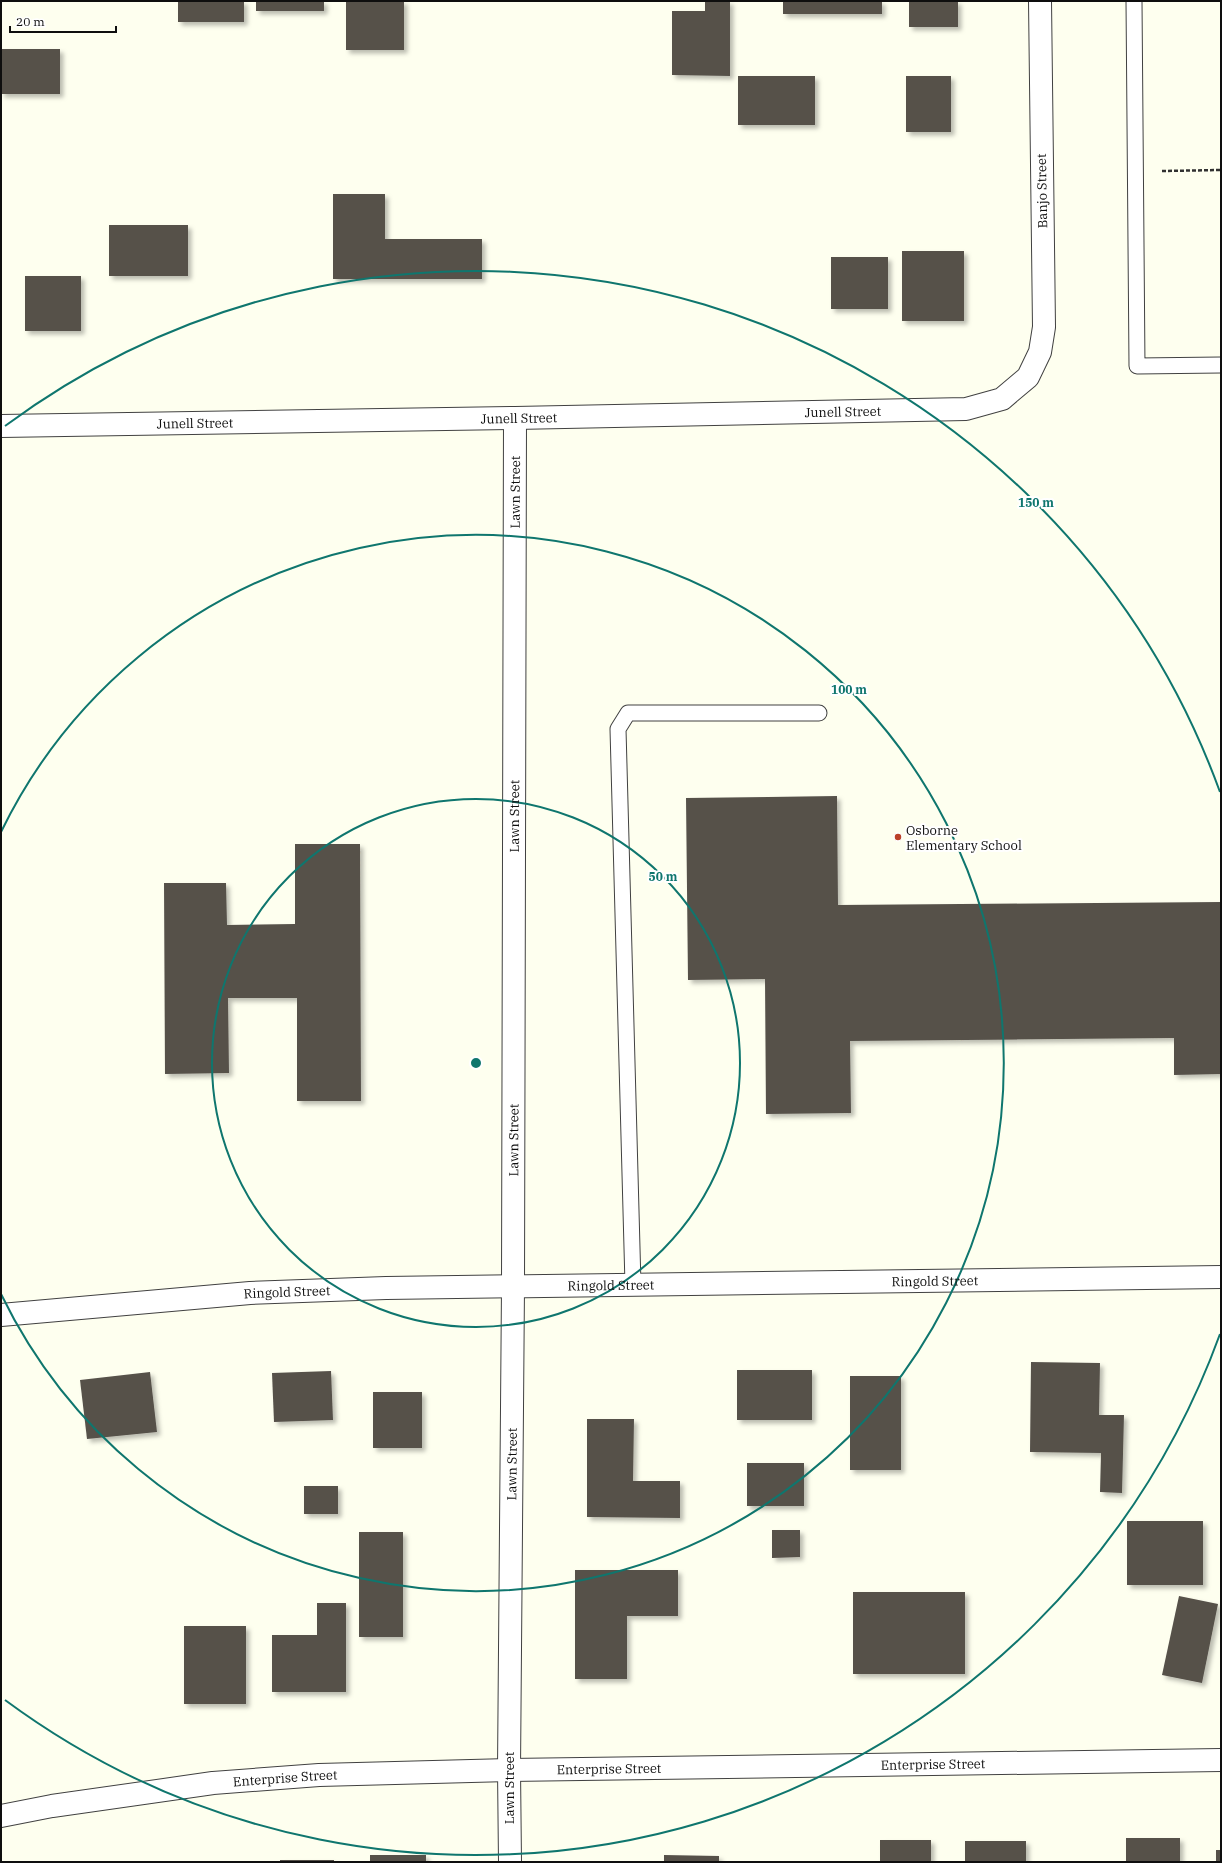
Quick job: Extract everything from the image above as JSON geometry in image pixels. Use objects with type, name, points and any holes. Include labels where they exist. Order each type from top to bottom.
[{"type":"street","name":"Banjo Street","points":[[1028,378],[1040,352],[1044,327],[1040,1]]},
{"type":"street","name":"Junell Street","points":[[1,426],[966,409],[1002,399],[1028,378]]},
{"type":"street","name":"Lawn Street","points":[[510,1862],[509,1770],[513,1287],[515,418]]},
{"type":"street","name":"Ringold Street","points":[[1,1315],[250,1293],[386,1288],[1221,1277]]},
{"type":"street","name":"Enterprise Street","points":[[1,1816],[52,1806],[213,1783],[319,1775],[509,1770],[1221,1760]]},
{"type":"lane","points":[[1134,1],[1138,366],[1221,365]]},
{"type":"lane","points":[[633,1285],[618,728],[628,713],[819,713]]},
{"type":"path","points":[[1136,172],[1221,170]]},
{"type":"building","points":[[178,1],[244,1],[244,22],[178,22]]},
{"type":"building","points":[[256,1],[324,1],[324,11],[256,11]]},
{"type":"building","points":[[346,1],[404,1],[404,50],[346,50]]},
{"type":"building","points":[[705,1],[730,1],[730,76],[672,75],[672,11],[705,11]]},
{"type":"building","points":[[783,1],[882,1],[882,14],[783,14]]},
{"type":"building","points":[[909,1],[958,1],[958,27],[909,27]]},
{"type":"building","points":[[1,49],[60,49],[60,94],[1,94]]},
{"type":"building","points":[[738,76],[815,76],[815,125],[738,125]]},
{"type":"building","points":[[906,76],[951,76],[951,132],[906,132]]},
{"type":"building","points":[[333,194],[385,194],[385,239],[482,239],[482,279],[333,279]]},
{"type":"building","points":[[109,225],[188,225],[188,276],[109,276]]},
{"type":"building","points":[[902,251],[964,251],[964,321],[902,321]]},
{"type":"building","points":[[831,257],[888,257],[888,309],[831,309]]},
{"type":"building","points":[[25,276],[81,276],[81,331],[25,331]]},
{"type":"building","points":[[837,796],[838,905],[1221,902],[1221,1074],[1174,1075],[1174,1038],[850,1041],[851,1113],[766,1114],[765,979],[688,980],[686,798]]},
{"type":"building","points":[[295,844],[360,844],[361,1101],[297,1101],[297,998],[228,998],[229,1073],[165,1074],[164,883],[226,883],[227,925],[295,924]]},
{"type":"building","points":[[1031,1362],[1100,1363],[1099,1415],[1124,1415],[1122,1493],[1100,1492],[1101,1453],[1030,1452]]},
{"type":"building","points":[[737,1370],[812,1370],[812,1420],[737,1420]]},
{"type":"building","points":[[331,1371],[333,1420],[274,1422],[272,1373]]},
{"type":"building","points":[[150,1372],[157,1432],[87,1439],[80,1380]]},
{"type":"building","points":[[850,1376],[901,1376],[901,1470],[850,1470]]},
{"type":"building","points":[[373,1392],[422,1392],[422,1448],[373,1448]]},
{"type":"building","points":[[587,1419],[634,1419],[633,1481],[680,1481],[680,1518],[587,1517]]},
{"type":"building","points":[[747,1463],[804,1463],[804,1506],[747,1506]]},
{"type":"building","points":[[304,1486],[338,1486],[338,1514],[304,1514]]},
{"type":"building","points":[[1127,1521],[1203,1521],[1203,1585],[1127,1585]]},
{"type":"building","points":[[772,1530],[800,1530],[800,1557],[772,1558]]},
{"type":"building","points":[[359,1532],[403,1532],[403,1637],[359,1637]]},
{"type":"building","points":[[575,1570],[678,1570],[678,1616],[627,1616],[627,1679],[575,1679]]},
{"type":"building","points":[[853,1592],[965,1592],[965,1674],[853,1674]]},
{"type":"building","points":[[1179,1596],[1218,1604],[1202,1683],[1162,1675]]},
{"type":"building","points":[[317,1603],[346,1603],[346,1692],[272,1692],[272,1635],[317,1635]]},
{"type":"building","points":[[184,1626],[246,1626],[246,1704],[184,1704]]},
{"type":"building","points":[[1126,1838],[1180,1838],[1180,1862],[1126,1862]]},
{"type":"building","points":[[880,1840],[931,1840],[931,1862],[880,1862]]},
{"type":"building","points":[[965,1841],[1026,1841],[1026,1862],[965,1862]]},
{"type":"building","points":[[1216,1850],[1221,1850],[1221,1862],[1216,1862]]},
{"type":"building","points":[[370,1855],[426,1855],[426,1862],[370,1862]]},
{"type":"building","points":[[664,1855],[719,1856],[719,1862],[664,1862]]},
{"type":"building","points":[[280,1860],[334,1860],[334,1862],[280,1862]]},
{"type":"place","name":"Osborne Elementary School","points":[[898,837]]}]
